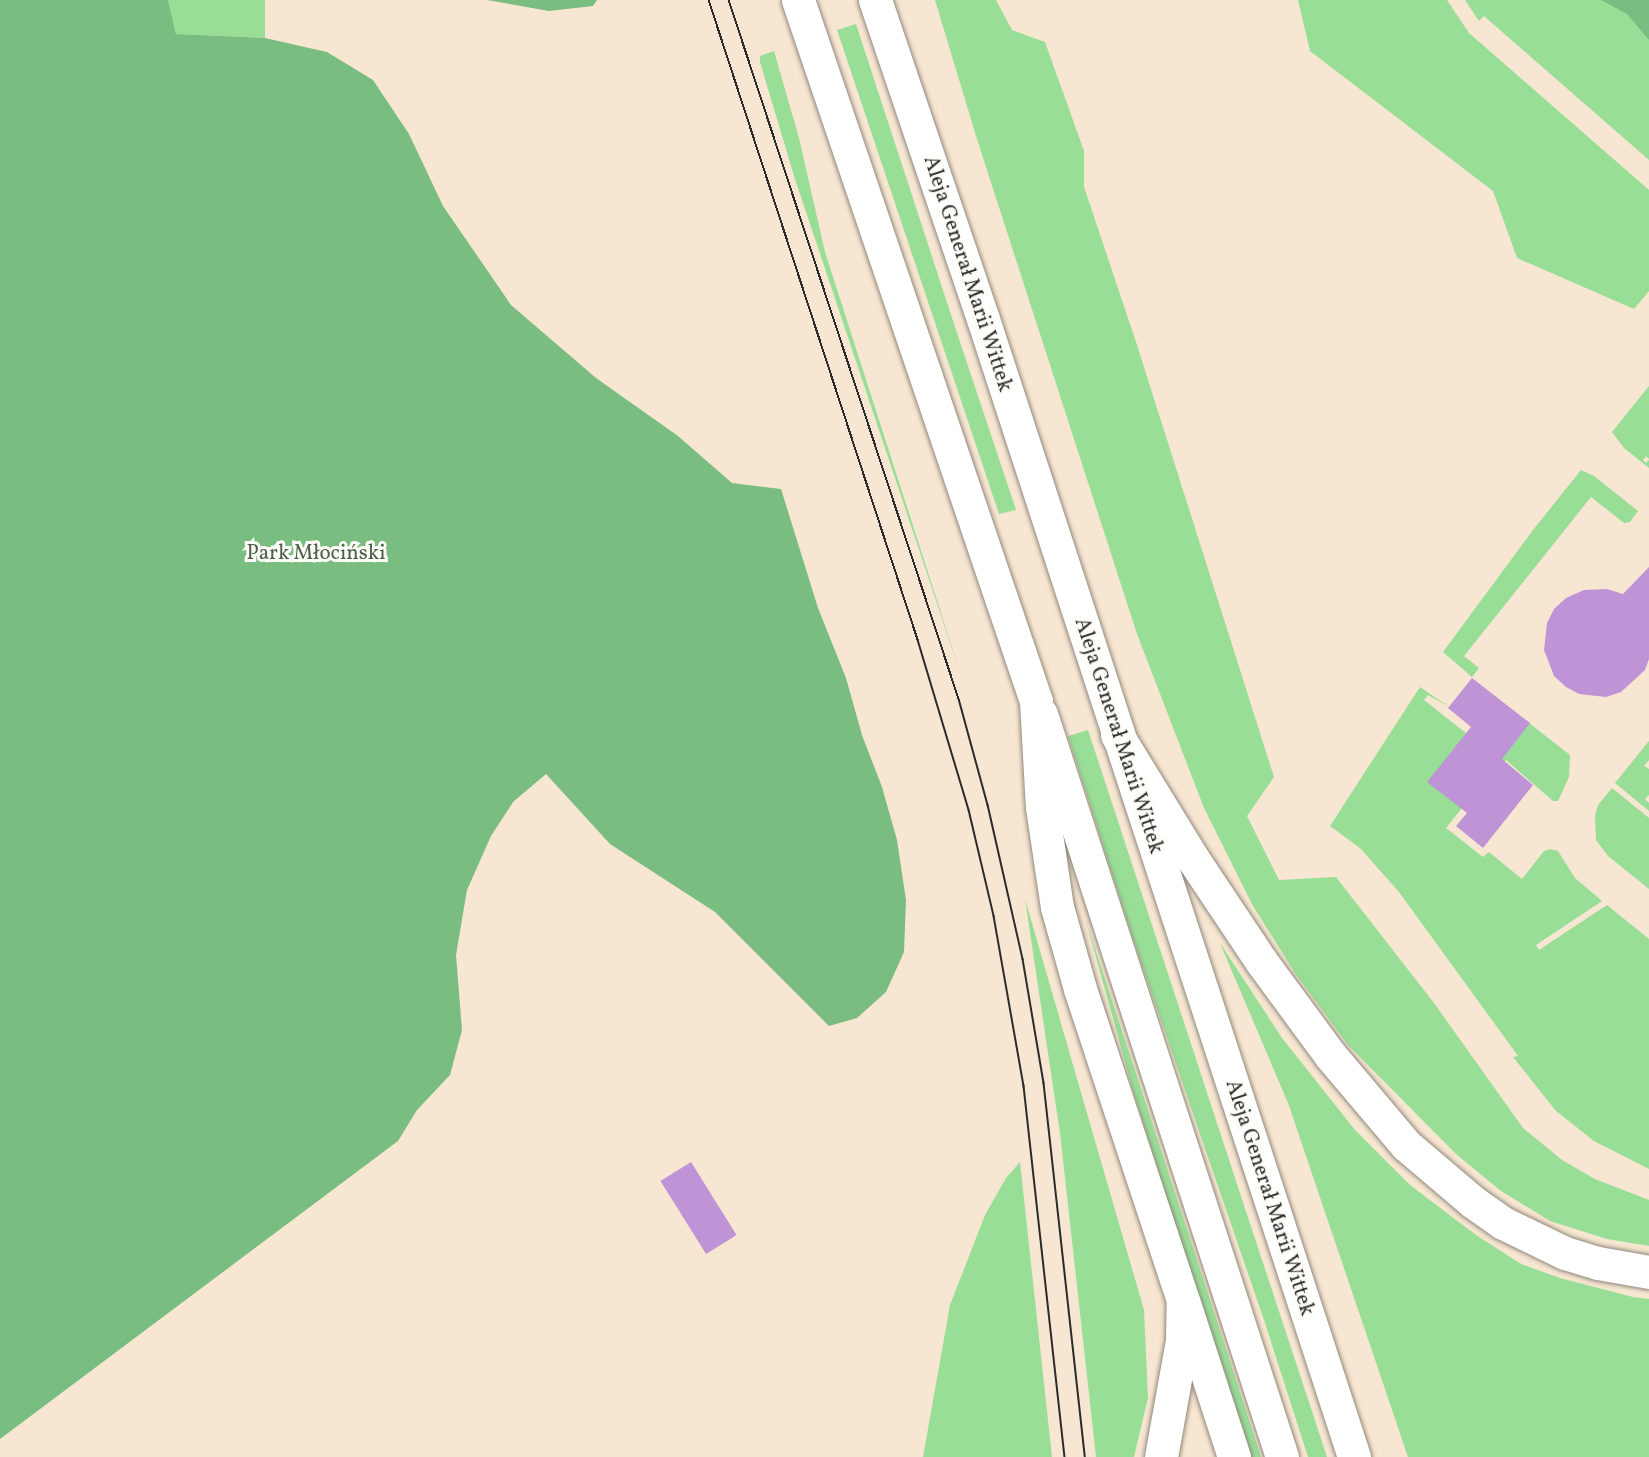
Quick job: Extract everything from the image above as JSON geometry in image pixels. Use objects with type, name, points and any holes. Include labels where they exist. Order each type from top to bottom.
[{"type":"main road","points":[[798,0],[1142,1019],[1282,1457]]},
{"type":"main road","name":"Aleja Generał Marii Wittek","points":[[878,8],[983,319],[1354,1457]]},
{"type":"main road","points":[[1036,701],[1042,807],[1057,908],[1080,989],[1234,1457]]},
{"type":"main road","points":[[1117,735],[1193,859],[1261,962],[1330,1055],[1406,1145],[1473,1202],[1503,1223],[1565,1252],[1598,1263],[1649,1272]]},
{"type":"main road","points":[[1161,1457],[1180,1350],[1183,1301]]},
{"type":"green space","name":"Park Młociński","points":[[0,0],[168,0],[176,34],[265,38],[327,52],[373,80],[409,134],[443,206],[511,305],[596,378],[678,436],[732,483],[781,489],[818,608],[846,678],[862,735],[882,787],[897,840],[906,900],[904,952],[886,992],[857,1018],[829,1026],[715,912],[610,844],[546,774],[513,802],[491,836],[467,890],[456,955],[462,1030],[450,1075],[417,1110],[398,1141],[0,1439]]},
{"type":"green space","points":[[168,0],[265,0],[265,38],[176,34]]},
{"type":"green space","points":[[487,0],[597,0],[593,6],[549,11]]},
{"type":"green space","points":[[935,0],[996,0],[1012,30],[1045,42],[1084,151],[1084,187],[1136,342],[1274,777],[1247,816],[1279,880],[1336,877],[1434,1003],[1523,1128],[1562,1160],[1595,1179],[1649,1200],[1649,1246],[1607,1239],[1550,1221],[1501,1191],[1457,1155],[1348,1045],[1295,973],[1253,906],[1204,808],[1137,634],[976,136]]},
{"type":"green space","points":[[1298,0],[1447,0],[1469,33],[1649,190],[1649,291],[1634,309],[1517,258],[1493,191],[1310,51]]},
{"type":"green space","points":[[1465,0],[1649,0],[1649,160],[1484,16],[1479,21]]},
{"type":"green space","points":[[1601,0],[1649,0],[1649,40],[1627,14]]},
{"type":"green space","points":[[856,24],[1016,510],[999,514],[837,30]]},
{"type":"green space","points":[[774,51],[799,138],[825,252],[961,675],[795,179],[760,62],[760,56]]},
{"type":"green space","points":[[1649,386],[1649,459],[1646,456],[1643,460],[1646,463],[1649,460],[1649,468],[1624,448],[1612,432]]},
{"type":"green space","points":[[1581,470],[1594,476],[1638,511],[1630,522],[1624,523],[1591,497],[1464,656],[1479,668],[1472,677],[1443,652],[1533,530]]},
{"type":"green space","points":[[1420,687],[1449,707],[1428,695],[1424,700],[1490,752],[1520,716],[1570,755],[1569,777],[1558,801],[1553,801],[1506,760],[1478,795],[1474,793],[1446,828],[1483,857],[1489,852],[1522,879],[1544,851],[1550,849],[1558,851],[1575,878],[1602,901],[1536,945],[1539,950],[1607,905],[1649,939],[1649,1169],[1594,1141],[1556,1111],[1513,1057],[1518,1056],[1399,892],[1360,848],[1330,826]]},
{"type":"green space","points":[[1088,730],[1327,1457],[1308,1457],[1264,1320],[1131,933],[1068,736]]},
{"type":"green space","points":[[1649,741],[1649,760],[1644,766],[1649,769],[1649,795],[1645,799],[1649,803],[1649,811],[1615,783]]},
{"type":"green space","points":[[1612,788],[1649,818],[1649,889],[1608,856],[1596,840],[1595,816],[1598,805]]},
{"type":"green space","points":[[1025,899],[1144,1310],[1148,1398],[1134,1457],[1096,1457],[1060,1133]]},
{"type":"green space","points":[[1086,921],[1261,1457],[1248,1457],[1132,1087]]},
{"type":"green space","points":[[1220,943],[1282,1038],[1355,1130],[1410,1185],[1476,1235],[1521,1264],[1560,1278],[1649,1299],[1649,1457],[1408,1457],[1288,1103]]},
{"type":"green space","points":[[1020,1162],[1052,1457],[923,1457],[950,1305],[985,1215],[1006,1178]]},
{"type":"building","points":[[1649,567],[1649,659],[1645,670],[1621,692],[1606,697],[1579,694],[1566,687],[1554,676],[1544,650],[1547,623],[1554,609],[1566,598],[1584,590],[1607,589],[1623,594]]},
{"type":"building","points":[[1472,678],[1530,723],[1502,759],[1533,785],[1483,848],[1456,826],[1467,813],[1427,782],[1471,727],[1448,708]]},
{"type":"building","points":[[691,1162],[737,1235],[706,1254],[660,1181]]},
{"type":"tram line","points":[[709,0],[918,640],[969,810],[994,916],[1024,1086],[1065,1457]]},
{"type":"tram line","points":[[729,0],[959,699],[988,805],[1023,959],[1044,1083],[1085,1457]]}]
